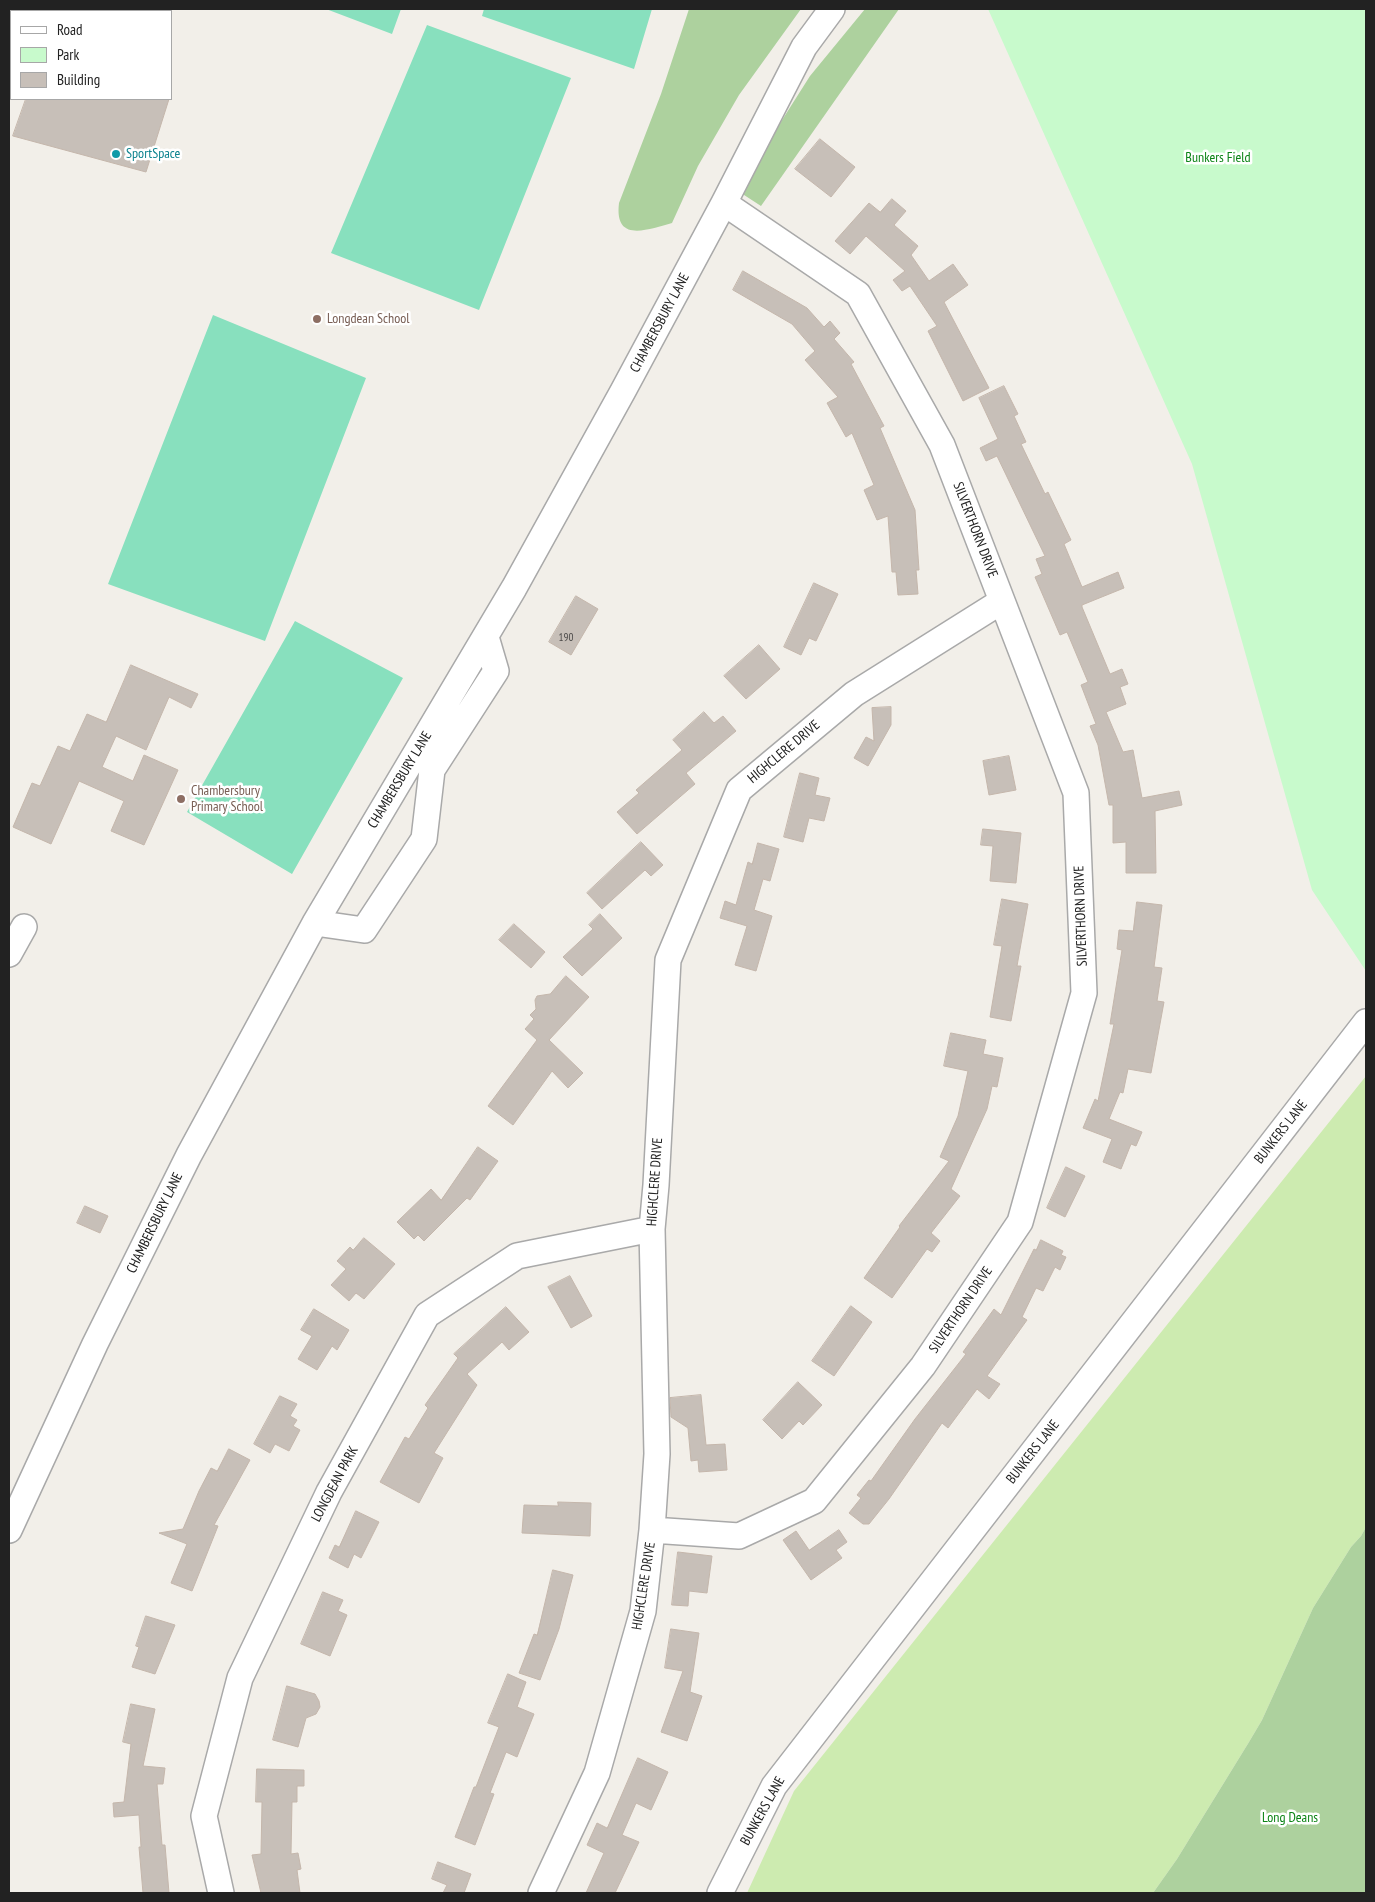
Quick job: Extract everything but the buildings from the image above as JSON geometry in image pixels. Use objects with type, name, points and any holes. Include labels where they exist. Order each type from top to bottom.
[{"type":"street","name":"CHAMBERSBURY LANE","points":[[9,1530],[95,1344],[189,1155],[315,923],[514,588],[618,400],[804,47],[832,9]]},
{"type":"street","name":"SILVERTHORN DRIVE","points":[[652,1530],[739,1536],[814,1501],[923,1366],[1020,1222],[1084,993],[1076,793],[942,445],[858,294],[724,202]]},
{"type":"street","name":"HIGHCLERE DRIVE","points":[[541,1893],[597,1773],[643,1611],[652,1530],[657,1454],[652,1229],[657,1175],[668,960],[739,790],[854,694],[1002,601]]},
{"type":"street","name":"CHAMBERSBURY LANE","points":[[315,923],[364,930],[424,839],[432,770],[496,671],[486,637]]},
{"type":"street","points":[[9,954],[24,927]]},
{"type":"street","name":"BUNKERS LANE","points":[[720,1893],[774,1786],[1366,1022]]},
{"type":"street","name":"LONGDEAN PARK","points":[[221,1893],[204,1816],[240,1678],[329,1492],[427,1316],[517,1256],[652,1229]]},
{"type":"green space","points":[[326,9],[401,9],[392,34]]},
{"type":"green space","points":[[484,9],[652,9],[634,69],[482,16]]},
{"type":"green space","points":[[689,9],[801,9],[739,95],[698,166],[672,223],[635,231],[628,229],[622,224],[619,216],[619,203],[661,94]]},
{"type":"green space","points":[[865,9],[899,9],[761,206],[741,193],[770,139],[810,76]]},
{"type":"green space","name":"Bunkers Field","points":[[988,9],[1366,9],[1366,971],[1312,890],[1192,464]]},
{"type":"green space","points":[[427,25],[571,78],[479,310],[331,253]]},
{"type":"green space","points":[[213,315],[366,378],[265,641],[108,584]]},
{"type":"green space","points":[[295,621],[403,678],[292,874],[187,812]]},
{"type":"green space","points":[[1366,1076],[1366,1527],[1351,1547],[1313,1608],[1262,1720],[1177,1859],[1153,1893],[747,1893],[794,1791]]},
{"type":"green space","name":"Long Deans","points":[[1366,1527],[1366,1893],[1153,1893],[1177,1859],[1262,1720],[1313,1608],[1351,1547]]},
{"type":"place","name":"SportSpace","points":[[116,154]]},
{"type":"place","name":"Longdean School","points":[[317,319]]},
{"type":"place","name":"Chambersbury Primary School","points":[[181,799]]}]
